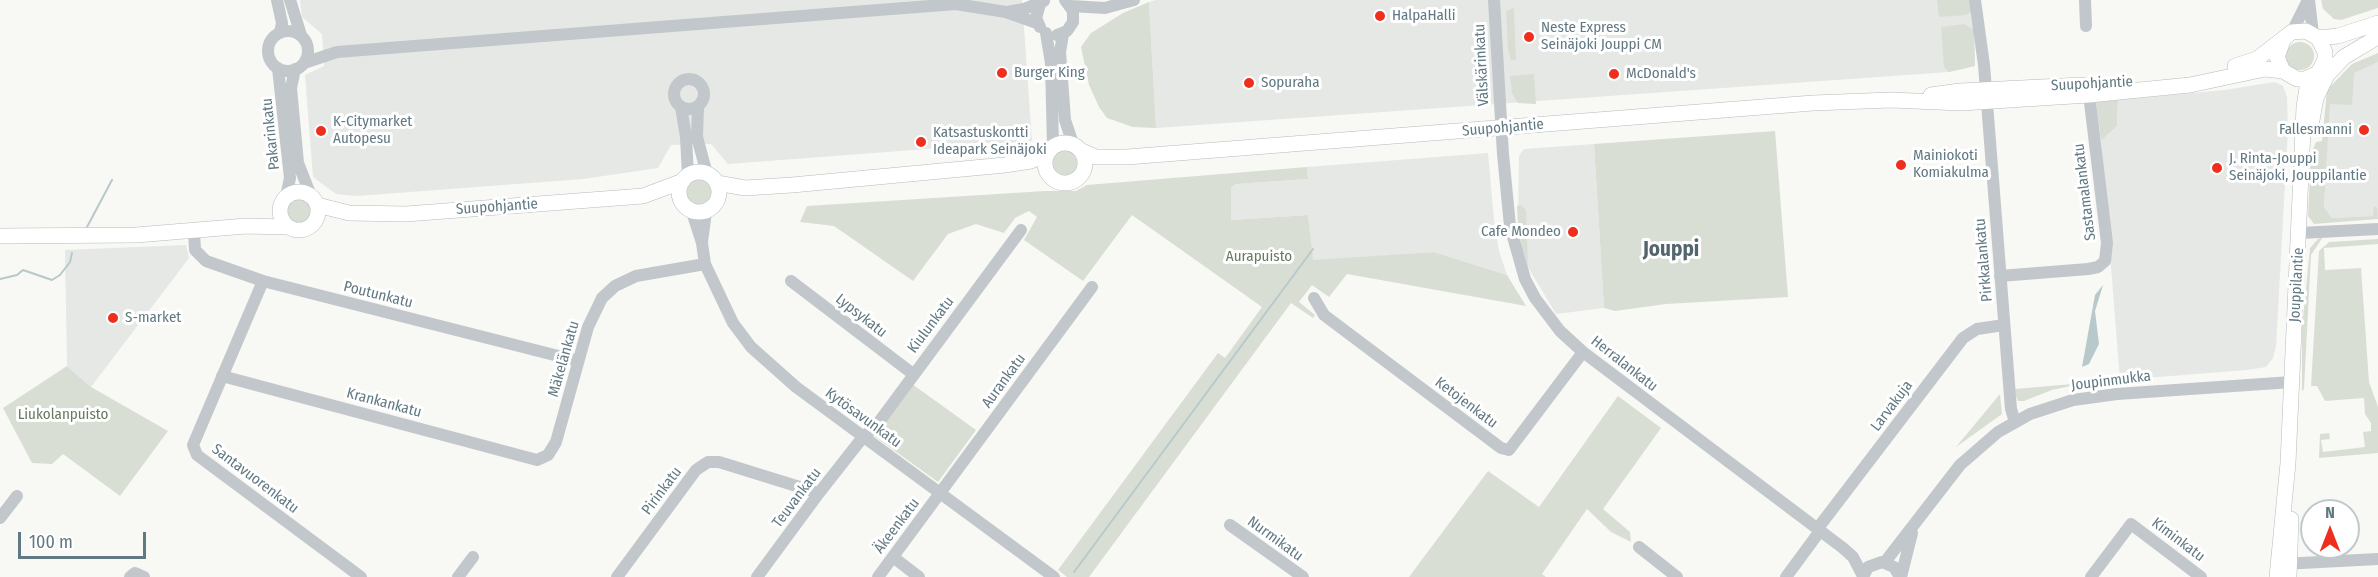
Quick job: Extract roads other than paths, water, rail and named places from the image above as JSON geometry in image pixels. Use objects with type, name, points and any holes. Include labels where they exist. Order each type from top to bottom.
[{"type":"main road","points":[[2306,31],[2316,36],[2377,32],[2350,45],[2318,72],[2297,79],[2286,74],[2277,57],[2288,35],[2306,31]]},
{"type":"main road","points":[[2303,141],[2309,135],[2314,104],[2328,75],[2344,57],[2377,32]]},
{"type":"main road","name":"Suupohjantie","points":[[2088,90],[2224,69],[2257,59],[2288,35]]},
{"type":"main road","points":[[2316,36],[2325,52],[2318,72]]},
{"type":"main road","name":"Suupohjantie","points":[[1076,147],[1096,157],[1115,158],[1813,103],[2190,85],[2265,69],[2286,74]]},
{"type":"main road","name":"Jouppilantie","points":[[2284,570],[2304,107],[2307,88],[2318,72]]},
{"type":"main road","name":"Jouppilantie","points":[[2286,74],[2304,107]]},
{"type":"main road","points":[[699,208],[745,188],[1005,165],[1030,161],[1050,150],[1065,143],[1076,147],[1084,161],[1082,172],[1078,177],[1066,182],[1053,179],[1045,166],[1050,150]]},
{"type":"main road","name":"Suupohjantie","points":[[1082,172],[1115,158]]},
{"type":"main road","points":[[1005,165],[1031,168],[1049,174]]},
{"type":"main road","points":[[699,208],[679,193],[685,178],[701,172],[712,179],[745,188]]},
{"type":"main road","name":"Suupohjantie","points":[[644,196],[685,178]]},
{"type":"main road","points":[[699,208],[719,197],[712,179]]},
{"type":"main road","points":[[0,236],[136,235],[246,226],[288,227],[301,230],[312,225],[318,215],[314,200],[296,192],[246,226]]},
{"type":"main road","name":"Suupohjantie","points":[[312,225],[349,213],[406,214],[644,196],[699,208]]},
{"type":"main road","name":"Suupohjantie","points":[[314,200],[349,213]]},
{"type":"main road","points":[[283,202],[281,218],[288,227]]},
{"type":"street","points":[[277,0],[282,24],[280,33]]},
{"type":"street","points":[[290,0],[308,50],[300,66]]},
{"type":"street","points":[[1046,33],[1067,30],[1105,8],[1134,0]]},
{"type":"street","name":"Välskärinkatu","points":[[1494,0],[1501,129]]},
{"type":"street","name":"Pirkkalankatu","points":[[1975,0],[1980,19],[2011,409],[2015,422]]},
{"type":"street","points":[[2085,0],[2086,26]]},
{"type":"street","points":[[2288,35],[2309,0]]},
{"type":"street","points":[[2309,0],[2316,36]]},
{"type":"street","points":[[1006,12],[1044,1]]},
{"type":"street","points":[[1037,23],[1036,13],[1044,1]]},
{"type":"street","points":[[1068,3],[1105,8]]},
{"type":"street","points":[[1068,3],[1074,16],[1060,52],[1065,120],[1076,147]]},
{"type":"street","points":[[337,52],[304,39],[291,31],[280,33],[271,40],[269,52],[278,68],[300,66],[337,52],[956,4],[1006,12],[1037,23],[1046,33],[1051,63],[1050,150]]},
{"type":"street","name":"Pakarinkatu","points":[[300,66],[291,88],[298,163],[314,200]]},
{"type":"street","name":"Pakarinkatu","points":[[278,68],[290,178],[283,202]]},
{"type":"street","points":[[685,178],[686,137],[681,107],[674,98],[674,90],[679,82],[687,79],[696,81],[702,87],[704,97],[698,106],[697,137],[712,179]]},
{"type":"street","name":"Sastamalankatu","points":[[2000,276],[2088,269],[2098,267],[2105,261],[2107,243],[2088,90]]},
{"type":"street","points":[[681,107],[690,109],[698,106]]},
{"type":"street","name":"Herralankatu","points":[[1501,129],[1510,226],[1525,279],[1547,315],[1583,352],[1843,548],[1853,557],[1863,576]]},
{"type":"street","name":"Kytösavunkatu","points":[[699,208],[705,264],[733,323],[751,347],[787,380],[1054,577]]},
{"type":"street","points":[[2300,233],[2378,229]]},
{"type":"street","name":"Kiulunkatu","points":[[863,437],[876,426],[1021,230]]},
{"type":"street","name":"Poutunkatu","points":[[194,231],[195,250],[206,261],[263,280],[578,361]]},
{"type":"street","name":"Mäkelänkatu","points":[[537,460],[548,455],[556,442],[578,361],[594,312],[602,298],[615,286],[636,276],[705,264]]},
{"type":"street","name":"Santavuorenkatu","points":[[263,280],[193,445],[197,455],[354,575]]},
{"type":"street","name":"Lypsykatu","points":[[791,281],[913,374]]},
{"type":"street","name":"Aurankatu","points":[[940,493],[1092,287]]},
{"type":"street","name":"Ketojenkatu","points":[[1314,298],[1324,315],[1501,448],[1509,450],[1583,352]]},
{"type":"street","name":"Larvakuja","points":[[1786,577],[1963,338],[1977,329],[2004,325]]},
{"type":"street","name":"Krankankatu","points":[[222,376],[537,460]]},
{"type":"street","name":"Joupinmukka","points":[[1863,576],[1872,564],[1884,562],[1913,529],[1960,465],[1998,432],[2015,422],[2077,399],[2292,382]]},
{"type":"street","name":"Teuvankatu","points":[[757,577],[863,437]]},
{"type":"street","name":"Pirinkatu","points":[[616,577],[696,470],[708,462],[719,462],[819,493]]},
{"type":"street","name":"Äkeenkatu","points":[[878,577],[940,493]]},
{"type":"street","points":[[0,519],[17,496]]},
{"type":"street","name":"Kiminkatu","points":[[2091,577],[2131,524],[2201,577]]},
{"type":"street","name":"Nurmikatu","points":[[1230,525],[1303,577]]},
{"type":"street","name":"Joupinmukka","points":[[1901,577],[1913,529]]},
{"type":"street","points":[[1639,547],[1677,577]]},
{"type":"street","name":"Herralankatu","points":[[1843,548],[1884,562]]},
{"type":"street","points":[[458,577],[473,557]]},
{"type":"street","points":[[893,557],[919,577]]},
{"type":"street","points":[[2284,570],[2378,559]]},
{"type":"street","points":[[1884,562],[1894,567],[1901,577]]},
{"type":"street","points":[[130,577],[135,573],[144,577]]},
{"type":"waterway","points":[[87,227],[112,180]]},
{"type":"waterway","points":[[1074,572],[1313,249]]},
{"type":"waterway","points":[[0,279],[17,275],[23,270],[52,280],[60,275],[70,262],[72,253]]},
{"type":"place","name":"HalpaHalli","points":[[1380,16]]},
{"type":"place","name":"Neste Express Seinäjoki Jouppi CM","points":[[1529,37]]},
{"type":"place","name":"Burger King","points":[[1002,73]]},
{"type":"place","name":"McDonald's","points":[[1614,74]]},
{"type":"place","name":"Sopuraha","points":[[1249,83]]},
{"type":"place","name":"Fallesmanni","points":[[2364,130]]},
{"type":"place","name":"K-Citymarket Autopesu","points":[[321,131]]},
{"type":"place","name":"Katsastuskontti Ideapark Seinäjoki","points":[[921,142]]},
{"type":"place","name":"Mainiokoti Komiakulma","points":[[1901,165]]},
{"type":"place","name":"J. Rinta-Jouppi Seinäjoki, Jouppilantie","points":[[2217,168]]},
{"type":"place","name":"Cafe Mondeo","points":[[1573,232]]},
{"type":"place","name":"S-market","points":[[113,318]]},
{"type":"district","name":"Jouppi","points":[[1671,250]]},
{"type":"park label","name":"Aurapuisto","points":[[1259,257]]},
{"type":"park label","name":"Liukolanpuisto","points":[[63,415]]}]
